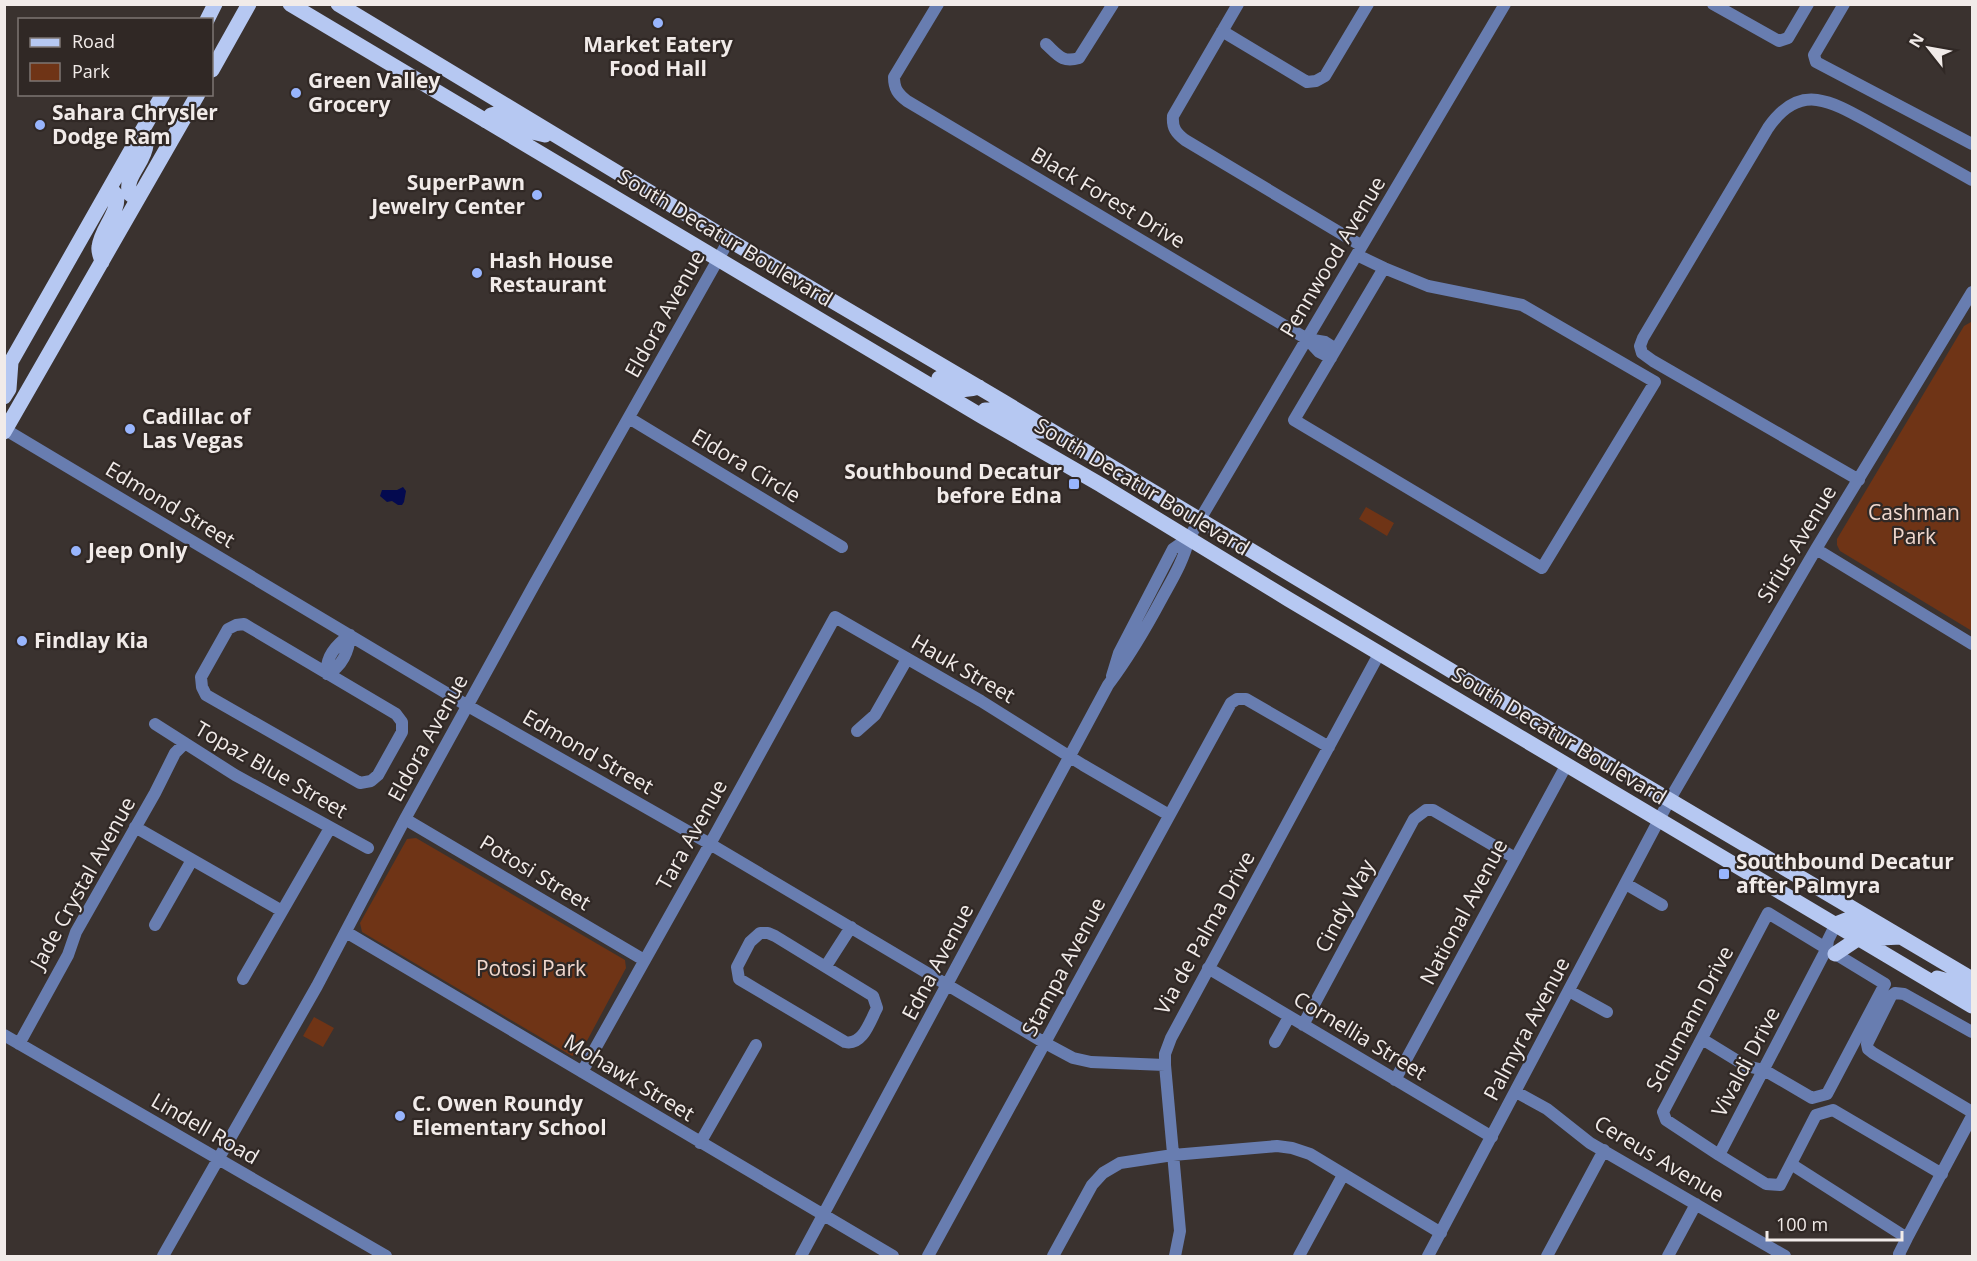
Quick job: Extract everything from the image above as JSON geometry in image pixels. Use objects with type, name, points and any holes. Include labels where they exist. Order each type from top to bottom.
[{"type":"main road","points":[[208,18],[216,4]]},
{"type":"main road","points":[[213,68],[249,4]]},
{"type":"main road","name":"South Decatur Boulevard","points":[[290,4],[980,415],[1101,485],[1194,529],[1448,669],[1972,979]]},
{"type":"main road","name":"South Decatur Boulevard","points":[[338,4],[729,240],[1052,431],[1379,654],[1972,1006]]},
{"type":"main road","points":[[417,80],[453,92],[483,106],[488,106],[495,99]]},
{"type":"main road","points":[[4,397],[9,389],[8,368],[162,96]]},
{"type":"main road","points":[[5,430],[197,96]]},
{"type":"main road","points":[[486,121],[495,114],[524,130],[561,138]]},
{"type":"main road","points":[[137,200],[130,194],[128,184],[141,161],[147,144],[142,131]]},
{"type":"main road","points":[[605,191],[615,171]]},
{"type":"main road","points":[[102,262],[99,248],[117,203],[117,196],[110,188]]},
{"type":"main road","points":[[879,354],[897,355],[904,358],[955,388],[968,391],[979,387]]},
{"type":"main road","points":[[980,415],[986,410],[992,410],[1034,431],[1052,431]]},
{"type":"main road","points":[[1379,654],[1386,647],[1397,649],[1440,674],[1448,669]]},
{"type":"main road","points":[[1836,924],[1846,920],[1880,938],[1901,937]]},
{"type":"main road","points":[[1828,952],[1859,938]]},
{"type":"main road","points":[[1914,972],[1955,984],[1972,994]]},
{"type":"street","name":"Black Forest Drive","points":[[938,4],[894,77],[894,86],[898,94],[1307,339],[1325,342],[1333,353]]},
{"type":"street","points":[[1046,44],[1060,58],[1069,61],[1079,58],[1113,4]]},
{"type":"street","points":[[1238,4],[1173,116],[1172,126],[1176,134],[1360,250],[1383,268],[1428,286],[1522,305],[1655,382],[1542,568],[1294,420],[1383,268]]},
{"type":"street","points":[[1222,31],[1307,82],[1316,81],[1325,76],[1368,4]]},
{"type":"street","name":"Pennwood Avenue","points":[[1194,529],[1505,4]]},
{"type":"street","points":[[1713,4],[1779,41],[1788,38],[1808,4]]},
{"type":"street","points":[[1844,4],[1814,55],[1816,62],[1972,144]]},
{"type":"street","points":[[1858,480],[1653,362],[1642,353],[1640,346],[1643,338],[1768,128],[1776,116],[1789,106],[1816,100],[1842,108],[1972,180]]},
{"type":"street","name":"Eldora Avenue","points":[[163,1257],[346,932],[405,819],[534,585],[729,240]]},
{"type":"street","name":"Sirius Avenue","points":[[1659,820],[1816,549],[1969,305],[1972,292]]},
{"type":"street","name":"Eldora Circle","points":[[629,418],[842,547]]},
{"type":"street","name":"Edmond Street","points":[[5,430],[468,706],[711,844],[1045,1043],[1073,1058],[1091,1062],[1165,1065]]},
{"type":"street","name":"Edna Avenue","points":[[801,1257],[1071,756],[1108,685],[1119,653],[1173,549],[1194,529]]},
{"type":"street","points":[[1816,549],[1972,644]]},
{"type":"street","name":"Hauk Street","points":[[835,617],[990,706],[1169,815]]},
{"type":"street","name":"Tara Avenue","points":[[582,1072],[711,844],[835,617]]},
{"type":"street","points":[[244,624],[327,674],[396,714],[402,722],[402,732],[378,775],[370,781],[360,783],[206,695],[201,677],[228,629],[244,624]]},
{"type":"street","points":[[327,674],[326,664],[334,650],[350,635]]},
{"type":"street","name":"Via de Palma Drive","points":[[1175,1257],[1180,1231],[1165,1065],[1171,1038],[1379,654]]},
{"type":"street","points":[[857,731],[875,715],[907,659]]},
{"type":"street","name":"Stampa Avenue","points":[[928,1257],[1231,703],[1238,699],[1246,699],[1329,747]]},
{"type":"street","name":"Topaz Blue Street","points":[[155,724],[244,780],[368,848]]},
{"type":"street","name":"Jade Crystal Avenue","points":[[19,1044],[68,955],[76,932],[175,753],[185,743]]},
{"type":"street","name":"National Avenue","points":[[1395,1080],[1567,764]]},
{"type":"street","name":"Cindy Way","points":[[1303,1025],[1414,819],[1426,810],[1433,810],[1515,858]]},
{"type":"street","name":"Potosi Street","points":[[405,819],[644,960]]},
{"type":"street","name":"Palmyra Avenue","points":[[1428,1257],[1659,820]]},
{"type":"street","points":[[135,827],[282,911]]},
{"type":"street","points":[[243,979],[330,828]]},
{"type":"street","points":[[155,925],[192,860]]},
{"type":"street","points":[[1626,884],[1662,904]]},
{"type":"street","name":"Schumann Drive","points":[[1719,1155],[1666,1120],[1663,1112],[1768,913],[1799,931],[1828,952]]},
{"type":"street","name":"Vivaldi Drive","points":[[1719,1155],[1828,952],[1828,940],[1836,924]]},
{"type":"street","points":[[826,966],[850,927]]},
{"type":"street","name":"Mohawk Street","points":[[346,932],[893,1257]]},
{"type":"street","points":[[760,933],[776,936],[826,966],[867,991],[876,1002],[877,1008],[860,1038],[855,1042],[845,1042],[745,983],[740,979],[736,967],[750,942],[760,933]]},
{"type":"street","points":[[1702,1039],[1746,1066],[1764,1070],[1812,1098],[1827,1094],[1885,984],[1828,952]]},
{"type":"street","name":"Cornellia Street","points":[[1208,968],[1492,1137]]},
{"type":"street","points":[[1569,991],[1607,1012]]},
{"type":"street","points":[[1900,1257],[1899,1254],[1907,1238],[1972,1114],[1868,1049],[1867,1044],[1891,996],[1895,993],[1904,994],[1972,1032]]},
{"type":"street","points":[[1275,1042],[1289,1017]]},
{"type":"street","name":"Lindell Road","points":[[4,1035],[386,1257]]},
{"type":"street","points":[[700,1143],[756,1045]]},
{"type":"street","name":"Cereus Avenue","points":[[1516,1092],[1547,1109],[1590,1143],[1785,1257]]},
{"type":"street","points":[[1719,1155],[1766,1184],[1780,1185],[1816,1115],[1833,1110],[1942,1174]]},
{"type":"street","points":[[1053,1257],[1092,1185],[1103,1173],[1120,1163],[1173,1155],[1277,1146],[1310,1154],[1441,1233]]},
{"type":"street","points":[[1547,1257],[1604,1150]]},
{"type":"street","points":[[1791,1164],[1907,1238]]},
{"type":"street","points":[[1299,1257],[1344,1175]]},
{"type":"street","points":[[1668,1257],[1696,1204]]},
{"type":"green space","name":"Cashman Park","points":[[1971,322],[1972,631],[1840,551],[1837,545],[1837,539],[1964,326]]},
{"type":"green space","points":[[1366,507],[1394,523],[1387,536],[1359,519]]},
{"type":"green space","name":"Potosi Park","points":[[416,838],[625,960],[626,968],[581,1052],[572,1056],[362,932],[360,923],[407,839]]},
{"type":"green space","points":[[314,1017],[334,1028],[323,1047],[303,1036]]},
{"type":"shaded area","points":[[403,487],[406,491],[402,505],[392,501],[387,502],[380,496],[382,490],[397,490]]},
{"type":"place","name":"Market Eatery Food Hall","points":[[658,23]]},
{"type":"place","name":"Green Valley Grocery","points":[[296,93]]},
{"type":"place","name":"Sahara Chrysler Dodge Ram","points":[[40,125]]},
{"type":"place","name":"SuperPawn Jewelry Center","points":[[537,195]]},
{"type":"place","name":"Hash House Restaurant","points":[[477,273]]},
{"type":"place","name":"Cadillac of Las Vegas","points":[[130,429]]},
{"type":"place","name":"Southbound Decatur before Edna","points":[[1074,484]]},
{"type":"place","name":"Jeep Only","points":[[76,551]]},
{"type":"place","name":"Findlay Kia","points":[[22,641]]},
{"type":"place","name":"Southbound Decatur after Palmyra","points":[[1724,874]]},
{"type":"place","name":"C. Owen Roundy Elementary School","points":[[400,1116]]}]
